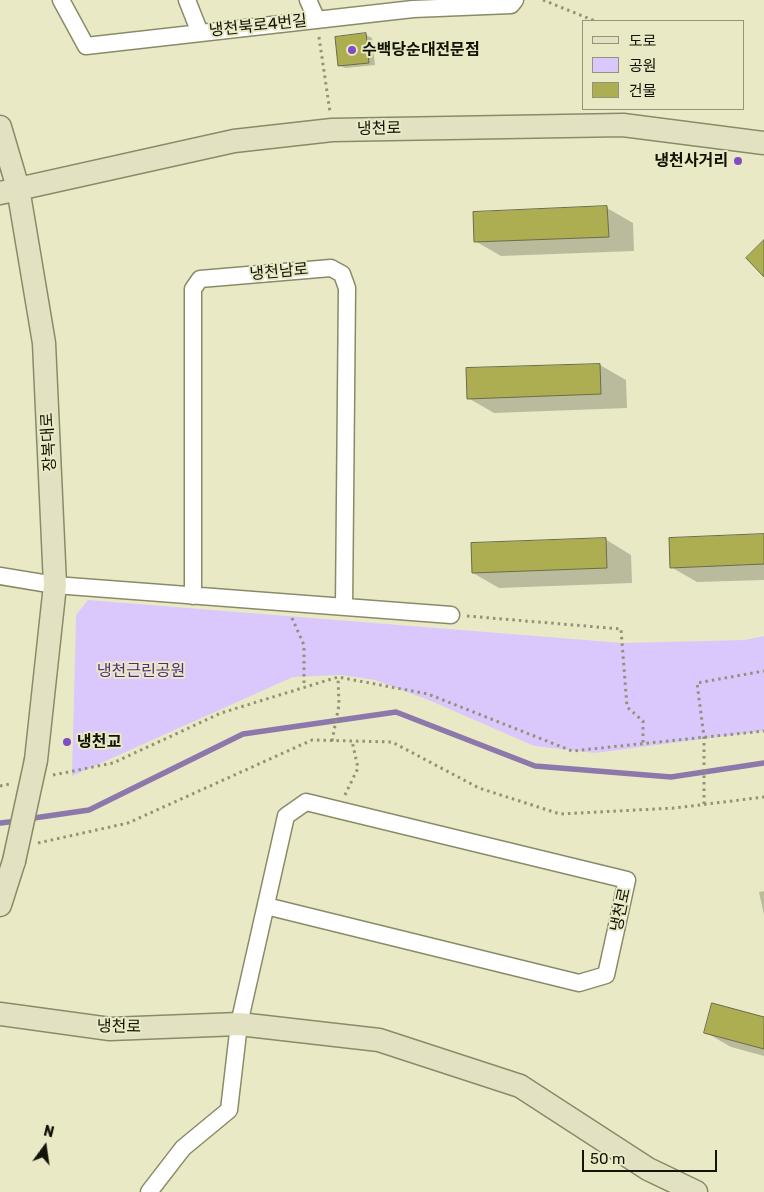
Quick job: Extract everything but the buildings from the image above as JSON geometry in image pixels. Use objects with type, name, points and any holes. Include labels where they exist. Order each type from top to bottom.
[{"type":"main road","name":"냉천로","points":[[9,191],[234,141],[332,130],[623,125],[764,143]]},
{"type":"main road","name":"장복대로","points":[[0,127],[9,191],[44,343],[55,585],[41,768],[0,905]]},
{"type":"main road","name":"냉천로","points":[[0,1014],[110,1029],[239,1024],[379,1040],[520,1086],[648,1169],[696,1192]]},
{"type":"street","name":"냉천북로4번길","points":[[61,0],[86,46],[413,9],[436,4],[511,5],[515,0]]},
{"type":"street","name":"냉천북로4번길","points":[[187,0],[200,33]]},
{"type":"street","name":"냉천북로4번길","points":[[308,0],[317,20]]},
{"type":"street","name":"냉천남로","points":[[193,596],[193,289],[200,279],[331,268],[342,274],[347,288],[344,607]]},
{"type":"street","points":[[0,576],[55,585],[450,615]]},
{"type":"street","name":"냉천로","points":[[239,1024],[286,816],[306,802],[627,880],[606,975],[579,983],[266,906]]},
{"type":"street","points":[[150,1192],[183,1148],[229,1110],[239,1024]]},
{"type":"path","points":[[543,0],[593,20]]},
{"type":"path","points":[[317,20],[332,130]]},
{"type":"path","points":[[284,602],[304,645],[304,687]]},
{"type":"path","points":[[450,615],[621,629],[627,707],[643,721],[643,743]]},
{"type":"path","points":[[704,804],[704,737],[697,683],[764,671]]},
{"type":"path","points":[[41,768],[113,763],[221,713],[338,677],[428,694],[572,751],[764,731]]},
{"type":"path","points":[[332,741],[339,708],[338,677]]},
{"type":"path","points":[[37,843],[128,823],[312,740],[392,742],[478,788],[560,814],[675,808],[764,797]]},
{"type":"path","points":[[338,809],[358,768],[352,742]]},
{"type":"path","points":[[0,786],[19,782]]},
{"type":"green space","name":"냉천근린공원","points":[[88,600],[623,643],[745,640],[764,636],[764,731],[595,753],[534,746],[431,701],[375,680],[341,675],[293,677],[72,776],[76,615]]},
{"type":"waterway","points":[[27,819],[89,810],[243,734],[396,712],[535,766],[671,777],[764,763]]},
{"type":"waterway","points":[[0,823],[18,821]]},
{"type":"place","name":"수백당순대전문점","points":[[352,50]]},
{"type":"place","name":"냉천사거리","points":[[738,161]]},
{"type":"place","name":"냉천교","points":[[67,742]]}]
